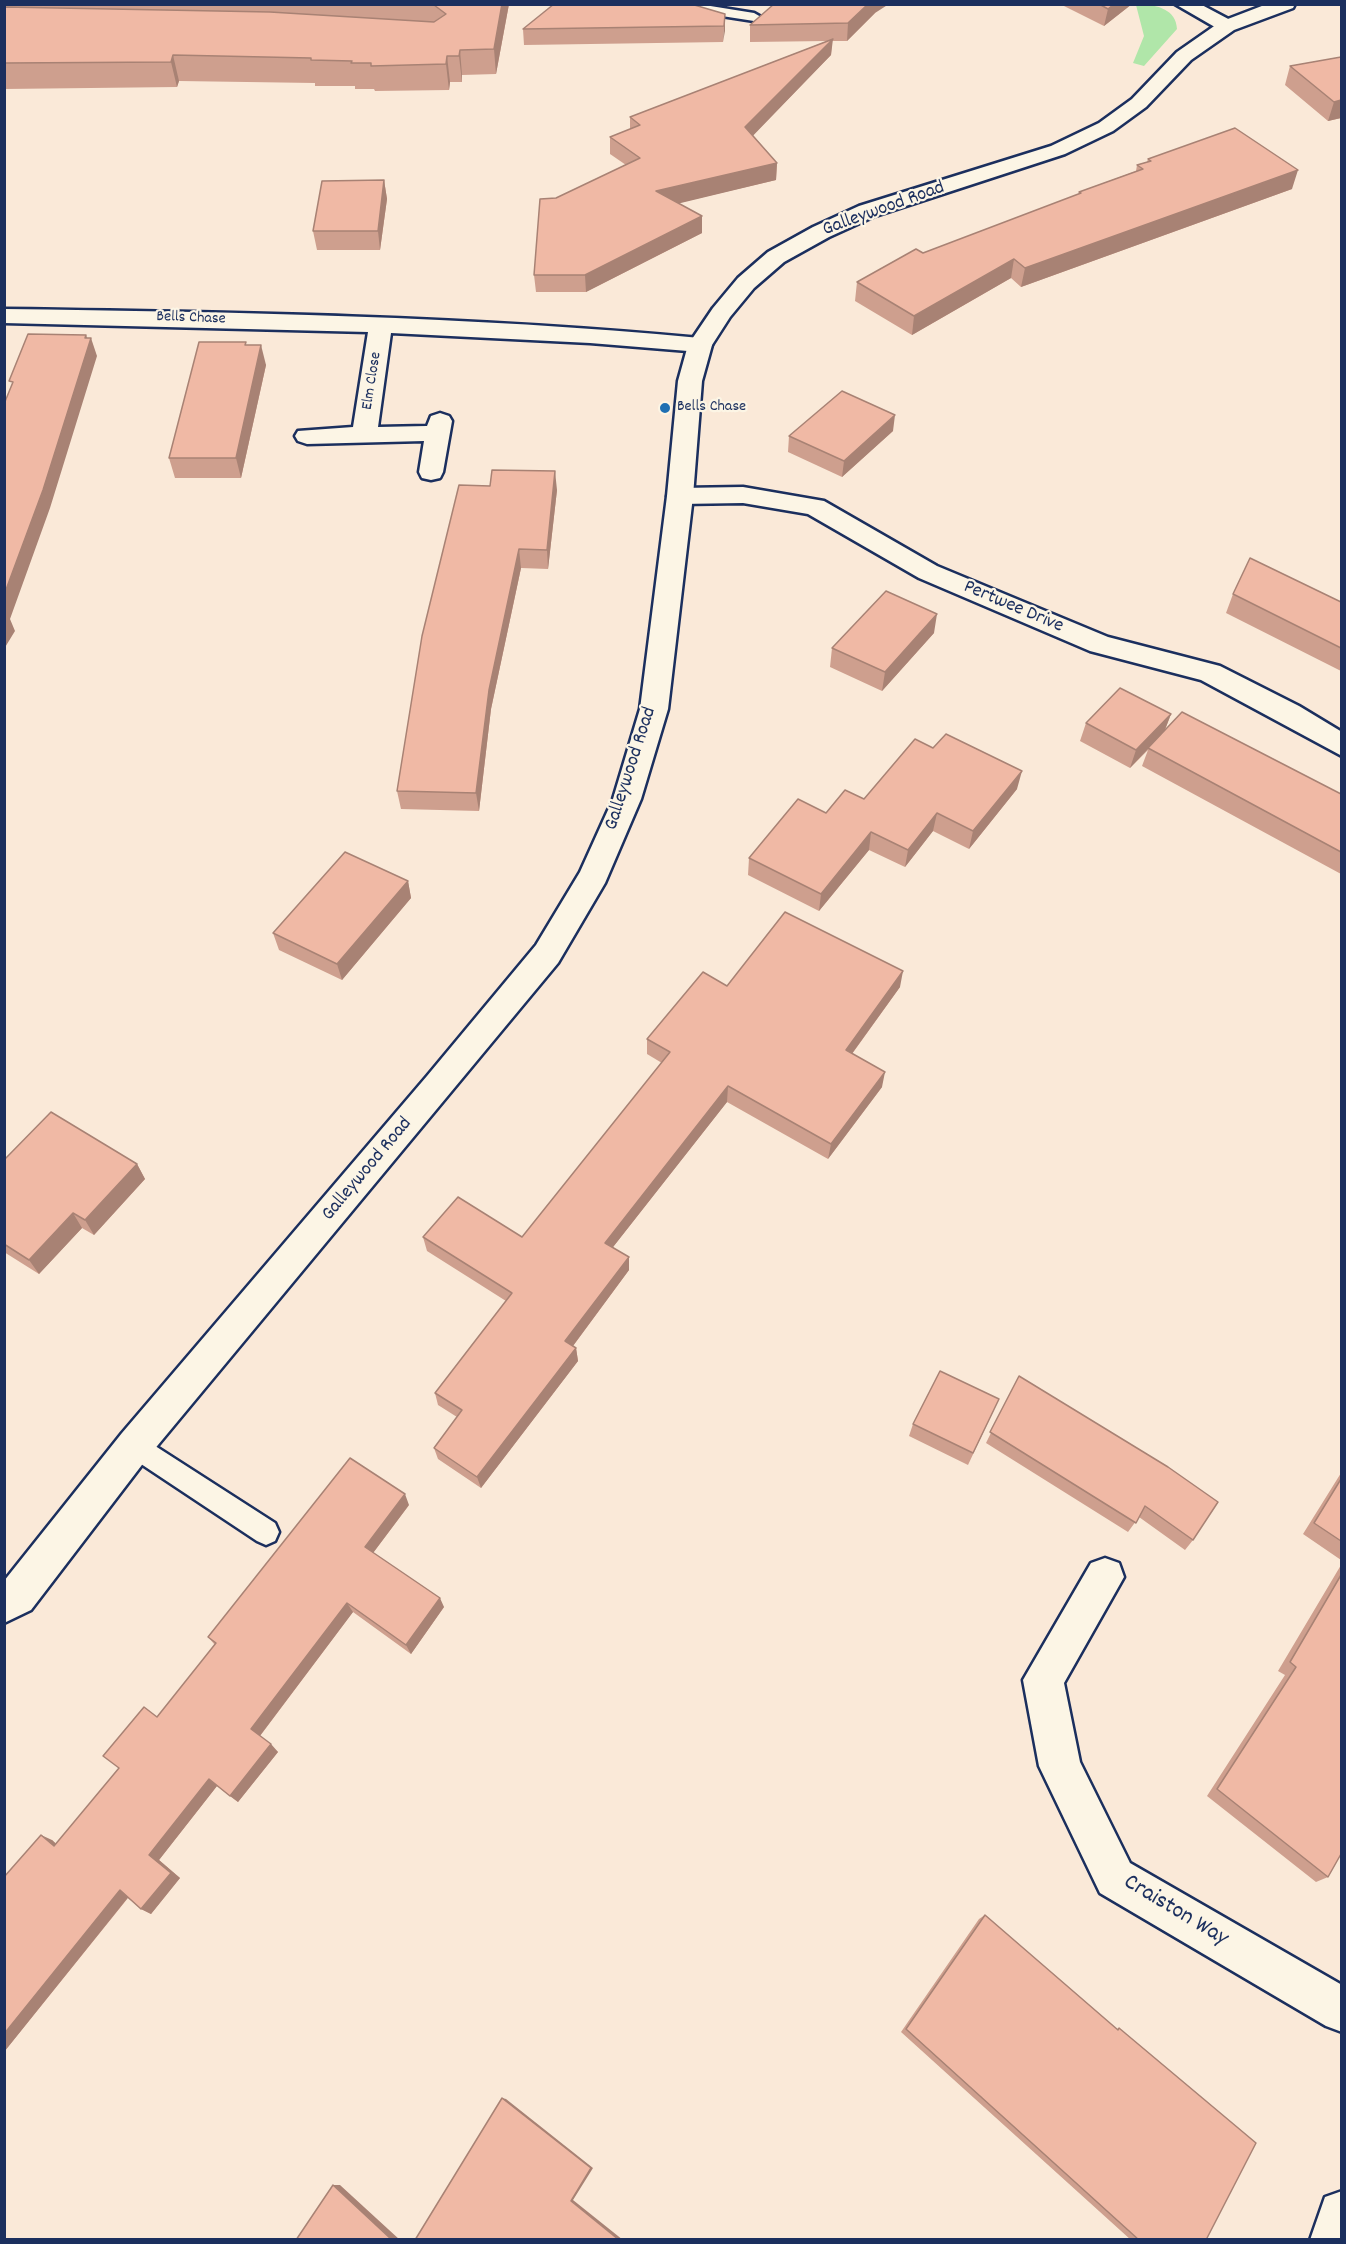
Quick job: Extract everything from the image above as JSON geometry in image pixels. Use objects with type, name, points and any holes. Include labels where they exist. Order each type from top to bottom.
[{"type":"street","points":[[1184,4],[1227,26]]},
{"type":"street","name":"Galleywood Road","points":[[4,1604],[17,1596],[135,1445],[440,1086],[547,954],[594,875],[627,799],[654,709],[680,496],[690,381],[700,345],[746,283],[777,257],[821,232],[867,211],[1058,150],[1106,127],[1139,103],[1184,56],[1227,26],[1286,4]]},
{"type":"street","name":"Bells Chase","points":[[4,316],[146,317],[608,335],[700,345]]},
{"type":"street","name":"Elm Close","points":[[364,436],[381,326]]},
{"type":"street","name":"Elm Close","points":[[307,436],[364,436],[439,427],[432,472]]},
{"type":"street","name":"Pertwee Drive","points":[[680,496],[743,495],[815,507],[928,572],[1100,644],[1210,673],[1289,713],[1341,746]]},
{"type":"street","name":"Craiston Way","points":[[1105,1576],[1043,1680],[1060,1766],[1115,1878],[1341,2010]]},
{"type":"street","points":[[1333,2240],[1341,2214]]},
{"type":"lane","points":[[670,4],[697,6],[754,17]]},
{"type":"lane","points":[[135,1445],[266,1532]]},
{"type":"green space","points":[[1136,5],[1150,5],[1163,9],[1173,16],[1177,29],[1144,66],[1133,63],[1144,36]]},
{"type":"building","points":[[420,4],[502,4],[494,49],[460,50],[459,56],[447,56],[446,64],[371,66],[371,63],[311,60],[311,58],[173,55],[171,62],[4,63],[4,7],[270,12],[434,22],[446,14],[434,5]]},
{"type":"building","points":[[554,4],[691,4],[725,14],[724,26],[523,29]]},
{"type":"building","points":[[774,4],[868,4],[848,23],[750,25]]},
{"type":"building","points":[[1099,4],[1114,4],[1108,9]]},
{"type":"building","points":[[833,39],[745,127],[777,163],[656,191],[702,216],[585,275],[534,275],[540,199],[556,198],[640,158],[610,137],[640,125],[630,117]]},
{"type":"building","points":[[1341,57],[1341,100],[1334,102],[1290,66]]},
{"type":"building","points":[[1235,128],[1298,170],[1025,268],[1014,259],[914,316],[857,282],[916,249],[923,253],[1143,169],[1137,165]]},
{"type":"building","points":[[384,180],[378,231],[313,231],[322,181]]},
{"type":"building","points":[[28,334],[86,335],[85,338],[91,338],[43,490],[4,595],[4,404],[13,382],[9,381]]},
{"type":"building","points":[[199,342],[246,342],[245,345],[261,345],[236,458],[169,458]]},
{"type":"building","points":[[842,391],[895,415],[844,461],[789,436]]},
{"type":"building","points":[[492,470],[555,471],[547,550],[519,549],[489,690],[476,793],[397,791],[422,636],[459,485],[490,486]]},
{"type":"building","points":[[1250,558],[1341,602],[1341,648],[1233,594]]},
{"type":"building","points":[[886,591],[937,614],[885,672],[832,648]]},
{"type":"building","points":[[1120,688],[1171,714],[1136,750],[1086,723]]},
{"type":"building","points":[[1182,712],[1341,794],[1341,852],[1148,748]]},
{"type":"building","points":[[946,734],[1022,771],[973,831],[937,813],[908,850],[871,832],[821,894],[749,858],[798,799],[826,813],[845,790],[864,799],[915,739],[933,748]]},
{"type":"building","points":[[345,852],[408,881],[337,964],[273,933]]},
{"type":"building","points":[[785,912],[903,971],[846,1050],[885,1072],[831,1144],[728,1086],[605,1243],[629,1257],[565,1341],[576,1348],[477,1477],[434,1448],[462,1410],[435,1393],[512,1293],[423,1237],[458,1197],[522,1237],[670,1052],[647,1039],[703,972],[727,986]]},
{"type":"building","points":[[51,1112],[137,1164],[85,1220],[73,1213],[29,1260],[4,1244],[4,1160]]},
{"type":"building","points":[[940,1371],[999,1399],[973,1453],[913,1424]]},
{"type":"building","points":[[1019,1376],[1168,1467],[1218,1502],[1193,1540],[1145,1506],[1136,1523],[990,1432]]},
{"type":"building","points":[[350,1458],[405,1494],[365,1547],[440,1598],[406,1645],[347,1603],[251,1729],[271,1744],[230,1796],[209,1779],[149,1855],[171,1873],[141,1909],[120,1890],[4,2034],[4,1877],[41,1835],[54,1846],[119,1768],[103,1756],[144,1707],[157,1717],[216,1643],[208,1637]]},
{"type":"building","points":[[1341,1479],[1341,1541],[1314,1523]]},
{"type":"building","points":[[1341,1575],[1341,1854],[1328,1877],[1217,1789],[1296,1667],[1290,1662]]},
{"type":"building","points":[[985,1915],[1118,2030],[1119,2028],[1256,2143],[1206,2240],[1139,2240],[906,2029]]},
{"type":"building","points":[[502,2098],[591,2168],[571,2201],[619,2240],[415,2240]]},
{"type":"building","points":[[333,2185],[392,2240],[296,2240]]},
{"type":"place","name":"Bells Chase","points":[[665,408]]}]
